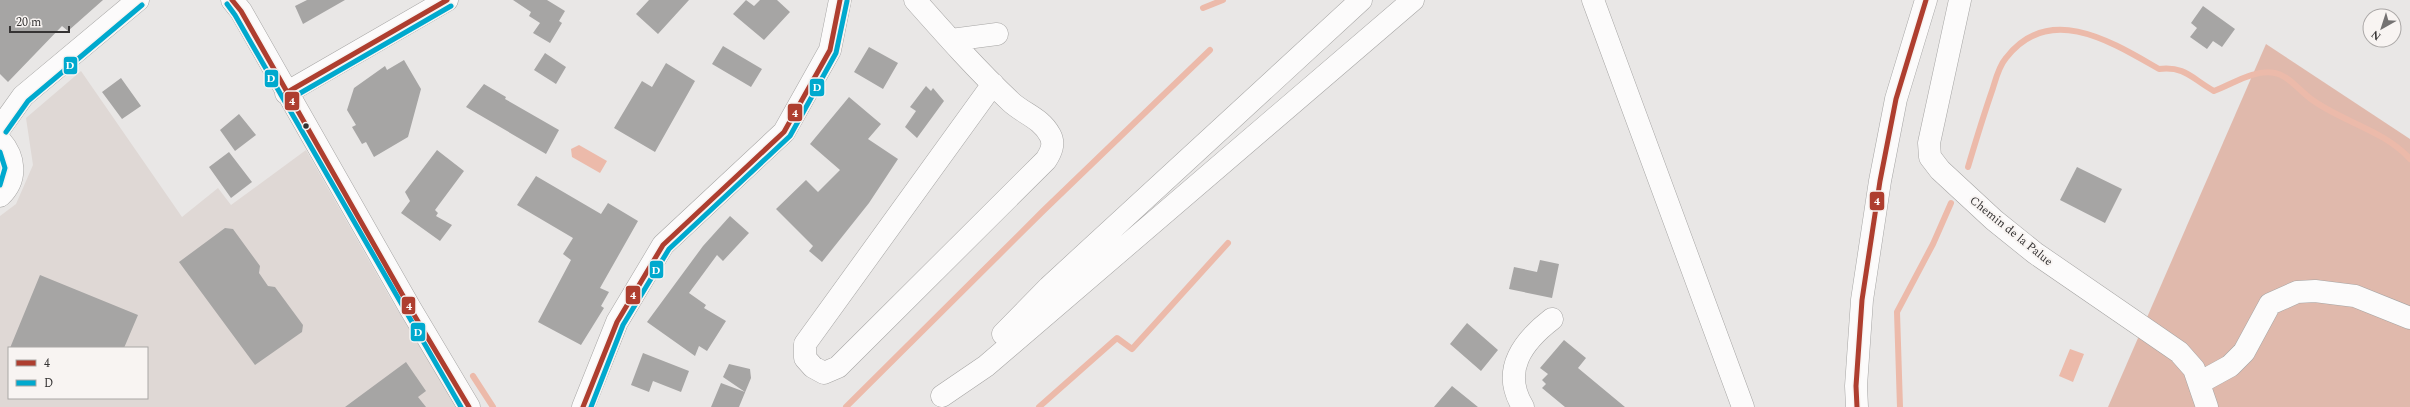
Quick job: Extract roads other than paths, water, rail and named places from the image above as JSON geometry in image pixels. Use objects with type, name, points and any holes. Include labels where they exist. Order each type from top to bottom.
[{"type":"street","points":[[0,128],[23,96],[138,0]]},
{"type":"street","points":[[232,0],[241,11],[286,93],[469,407]]},
{"type":"street","points":[[286,93],[448,0]]},
{"type":"street","points":[[583,407],[617,322],[663,246],[784,132],[830,50],[840,0]]},
{"type":"street","points":[[915,0],[951,40],[1013,104],[1039,120],[1051,136],[1053,147],[1046,160],[838,367],[824,373],[813,367],[805,358],[805,344],[993,84]]},
{"type":"street","points":[[935,402],[1049,288],[1361,0]]},
{"type":"street","points":[[935,402],[986,366],[1413,0]]},
{"type":"street","points":[[1593,0],[1742,407]]},
{"type":"street","points":[[1857,407],[1856,386],[1862,300],[1876,202],[1896,99],[1926,0]]},
{"type":"street","name":"Chemin de la Palue","points":[[1960,0],[1929,143],[1930,157],[1940,170],[1963,192],[2035,253],[2179,352],[2194,369],[2207,407]]},
{"type":"street","points":[[951,40],[997,34]]},
{"type":"street","points":[[0,140],[10,151],[14,171],[7,190],[0,196]]},
{"type":"street","points":[[2199,383],[2230,366],[2244,352],[2270,304],[2297,292],[2315,291],[2356,296],[2410,318]]},
{"type":"street","points":[[1523,407],[1515,394],[1512,375],[1517,360],[1535,332],[1552,319]]},
{"type":"waterway","points":[[1203,8],[1223,0]]},
{"type":"waterway","points":[[1968,167],[1997,76],[2006,58],[2023,41],[2041,32],[2061,30],[2081,32],[2101,39],[2159,69],[2176,69],[2182,71],[2214,91],[2251,75],[2267,72],[2275,73],[2290,80],[2311,99],[2323,107],[2388,141],[2400,149],[2410,159]]},
{"type":"waterway","points":[[846,407],[1043,211],[1210,50]]},
{"type":"waterway","points":[[1900,407],[1897,312],[1933,244],[1951,203]]},
{"type":"waterway","points":[[1039,407],[1117,338],[1132,349],[1228,243]]},
{"type":"waterway","points":[[473,376],[493,407]]}]
